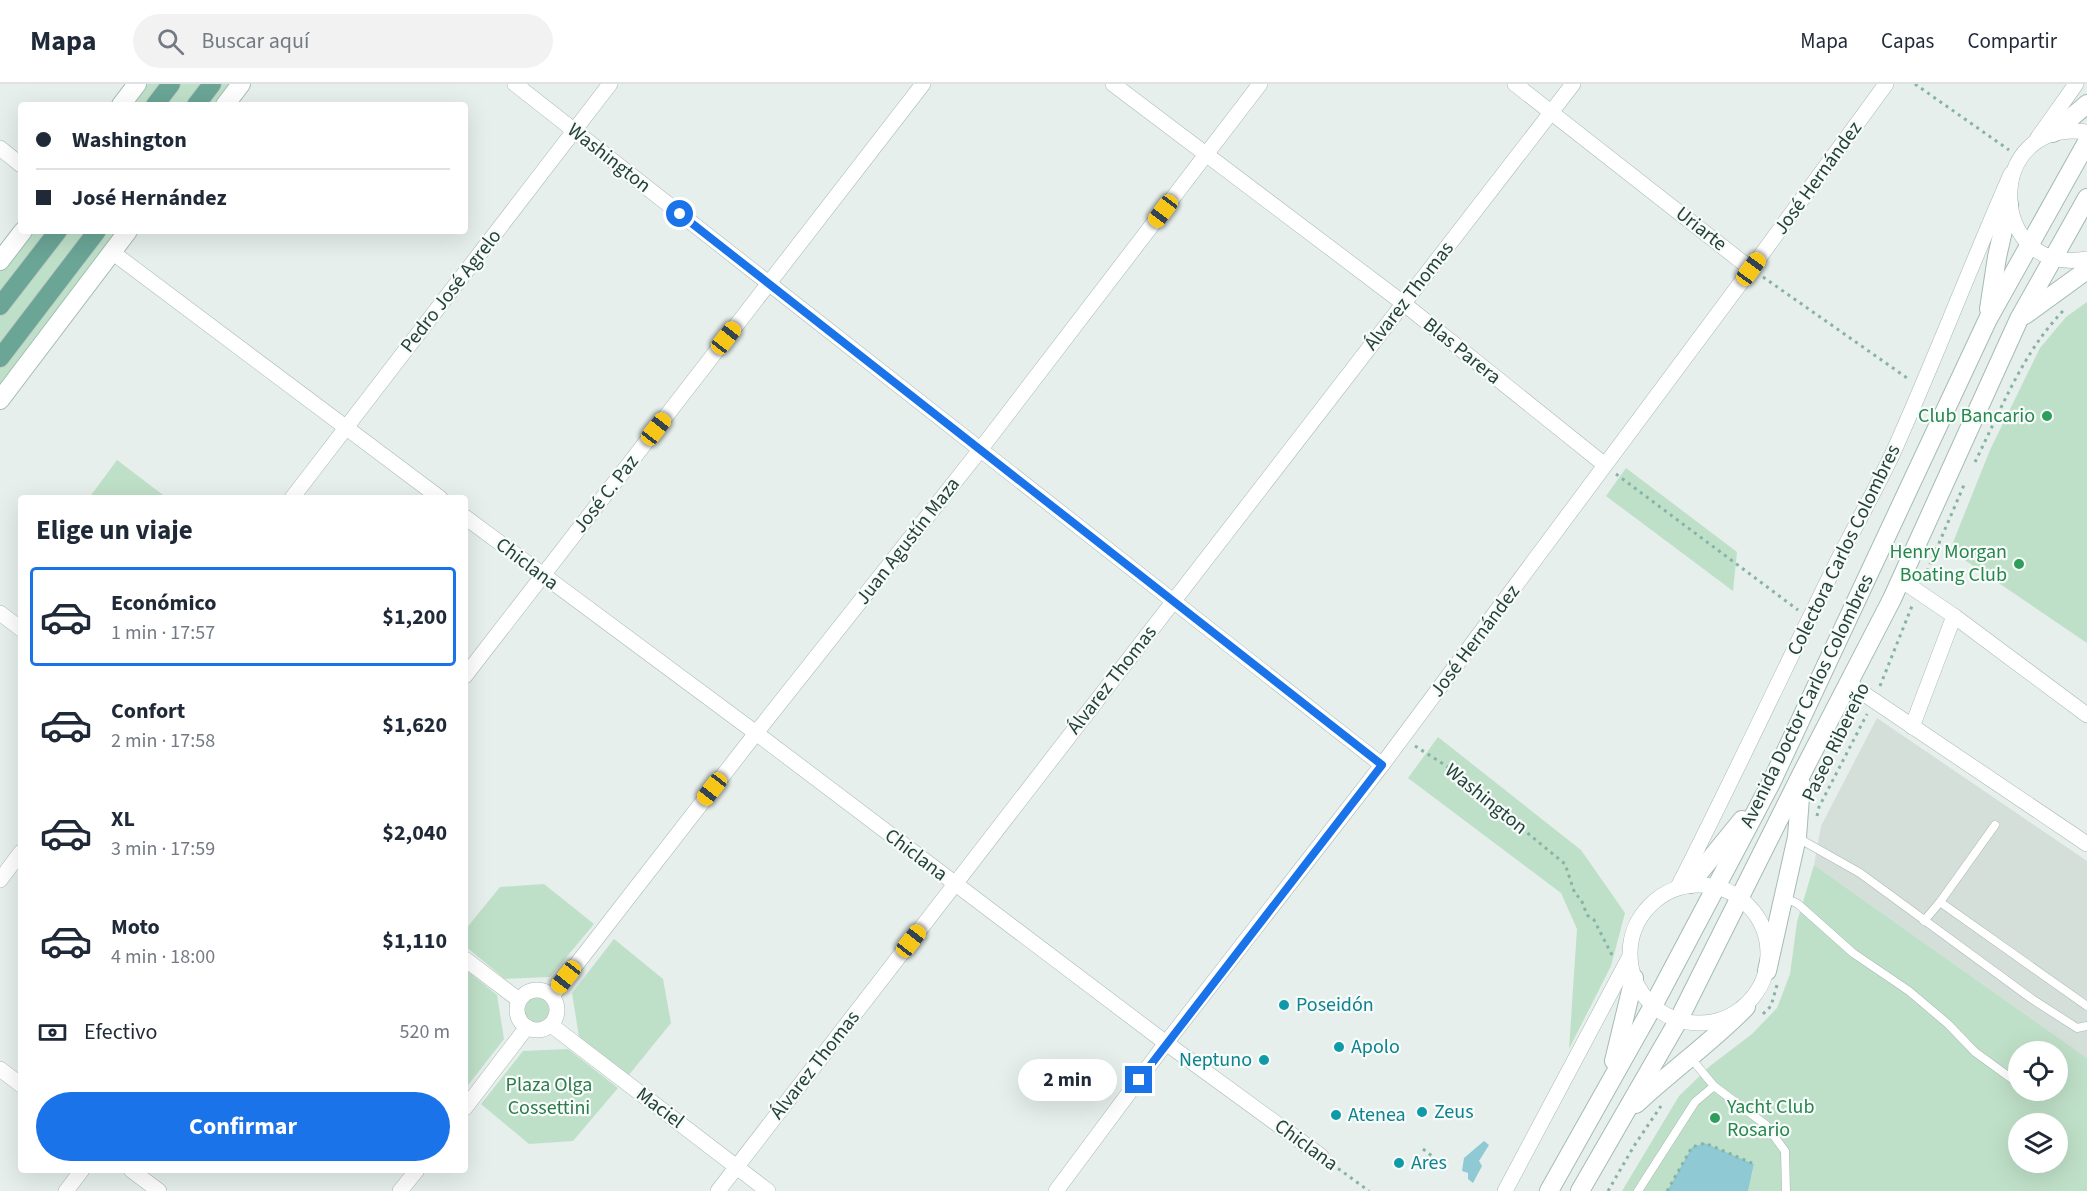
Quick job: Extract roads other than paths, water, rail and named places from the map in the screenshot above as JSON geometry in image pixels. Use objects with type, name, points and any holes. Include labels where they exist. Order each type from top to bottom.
[{"type":"main road","points":[[157,102],[171,84]]},
{"type":"main road","points":[[198,102],[212,84]]},
{"type":"main road","points":[[227,102],[241,84]]},
{"type":"main road","points":[[2053,133],[2087,104]]},
{"type":"main road","name":"Avenida Doctor Carlos Colombres","points":[[1549,1191],[1653,1006],[1771,783],[1988,319],[2087,142]]},
{"type":"main road","name":"Avenida Doctor Carlos Colombres","points":[[1580,1191],[1678,1021],[1901,580],[2019,319],[2087,198]]},
{"type":"main road","points":[[1988,319],[1997,257],[2009,204]]},
{"type":"main road","points":[[0,261],[21,234]]},
{"type":"main road","points":[[0,306],[56,234]]},
{"type":"main road","points":[[0,358],[95,234]]},
{"type":"main road","points":[[80,253],[102,234]]},
{"type":"main road","points":[[0,400],[126,234]]},
{"type":"main road","points":[[2019,319],[2087,270]]},
{"type":"main road","points":[[1773,975],[1784,897],[1803,841],[1802,774]]},
{"type":"main road","points":[[1684,886],[1771,783]]},
{"type":"main road","points":[[1609,1084],[1634,978]]},
{"type":"main road","points":[[1621,1117],[1689,1056],[1751,1013]]},
{"type":"street","name":"Washington","points":[[515,84],[1382,765]]},
{"type":"street","name":"Pedro José Agrelo","points":[[294,495],[610,84]]},
{"type":"street","name":"José C. Paz","points":[[468,672],[923,84]]},
{"type":"street","name":"Blas Parera","points":[[1113,84],[1403,303],[1605,465]]},
{"type":"street","name":"Juan Agustín Maza","points":[[552,996],[980,450],[1260,84]]},
{"type":"street","name":"Uriarte","points":[[1515,84],[1751,269]]},
{"type":"street","name":"Álvarez Thomas","points":[[718,1191],[1573,84]]},
{"type":"street","name":"José Hernández","points":[[1056,1191],[1166,1043],[1403,738],[1886,84]]},
{"type":"street","points":[[2036,142],[2076,84]]},
{"type":"street","points":[[2036,142],[2053,133],[2073,130],[2087,132]]},
{"type":"street","name":"Colectora Carlos Colombres","points":[[1684,886],[1834,569],[1890,458],[1922,388],[2011,174],[2020,158],[2036,142]]},
{"type":"street","points":[[0,148],[18,163]]},
{"type":"street","points":[[2011,174],[2009,204],[2016,226],[2030,244],[2053,258],[2075,261],[2087,259]]},
{"type":"street","points":[[112,252],[436,495]]},
{"type":"street","name":"Chiclana","points":[[468,519],[756,733],[1166,1043],[1322,1156]]},
{"type":"street","points":[[1901,580],[1954,616],[2087,716]]},
{"type":"street","points":[[0,613],[18,627]]},
{"type":"street","points":[[1912,727],[1954,616]]},
{"type":"street","points":[[1848,683],[2087,844]]},
{"type":"street","points":[[0,879],[18,856]]},
{"type":"street","points":[[1505,1191],[1622,958],[1634,929],[1644,910],[1659,896],[1684,886],[1716,886],[1740,897],[1759,917],[1768,943],[1773,975],[1759,990],[1751,1013],[1702,1024],[1678,1021],[1653,1006],[1641,993],[1622,958]]},
{"type":"street","points":[[468,961],[519,1000]]},
{"type":"street","points":[[531,991],[546,991],[552,996],[557,1007],[557,1014],[551,1025],[537,1030],[521,1022],[517,1008],[519,1000],[531,991]]},
{"type":"street","name":"Maciel","points":[[551,1025],[768,1191]]},
{"type":"street","points":[[468,1104],[527,1027]]},
{"type":"street","points":[[0,1069],[18,1083]]},
{"type":"street","points":[[66,1191],[80,1173]]},
{"type":"street","points":[[135,1173],[159,1191]]},
{"type":"street","points":[[400,1191],[415,1173]]},
{"type":"lane","points":[[1924,921],[1995,825]]},
{"type":"lane","points":[[1803,841],[1860,873],[2032,999],[2077,1028],[2087,1026]]},
{"type":"lane","points":[[1784,897],[1798,904],[1853,952],[1908,991],[1948,1024],[1975,1052],[2008,1076]]},
{"type":"lane","points":[[1940,902],[2087,1006]]},
{"type":"lane","points":[[1689,1056],[1714,1086],[1766,1125],[1785,1150],[1786,1191]]},
{"type":"lane","points":[[1638,1191],[1695,1102],[1714,1086]]},
{"type":"water","points":[[1484,1141],[1489,1145],[1479,1161],[1482,1166],[1473,1183],[1468,1179],[1468,1173],[1462,1171],[1464,1158]]},
{"type":"water","points":[[1705,1143],[1754,1164],[1748,1191],[1667,1191],[1692,1147]]},
{"type":"place","name":"Club Bancario","points":[[2047,416]]},
{"type":"place","name":"Henry Morgan Boating Club","points":[[2019,564]]},
{"type":"place","name":"Poseidón","points":[[1284,1005]]},
{"type":"place","name":"Apolo","points":[[1339,1047]]},
{"type":"place","name":"Neptuno","points":[[1264,1060]]},
{"type":"place","name":"Zeus","points":[[1422,1112]]},
{"type":"place","name":"Atenea","points":[[1336,1115]]},
{"type":"place","name":"Yacht Club Rosario","points":[[1715,1118]]},
{"type":"place","name":"Ares","points":[[1399,1163]]},
{"type":"park label","name":"Plaza Olga Cossettini","points":[[549,1096]]}]
